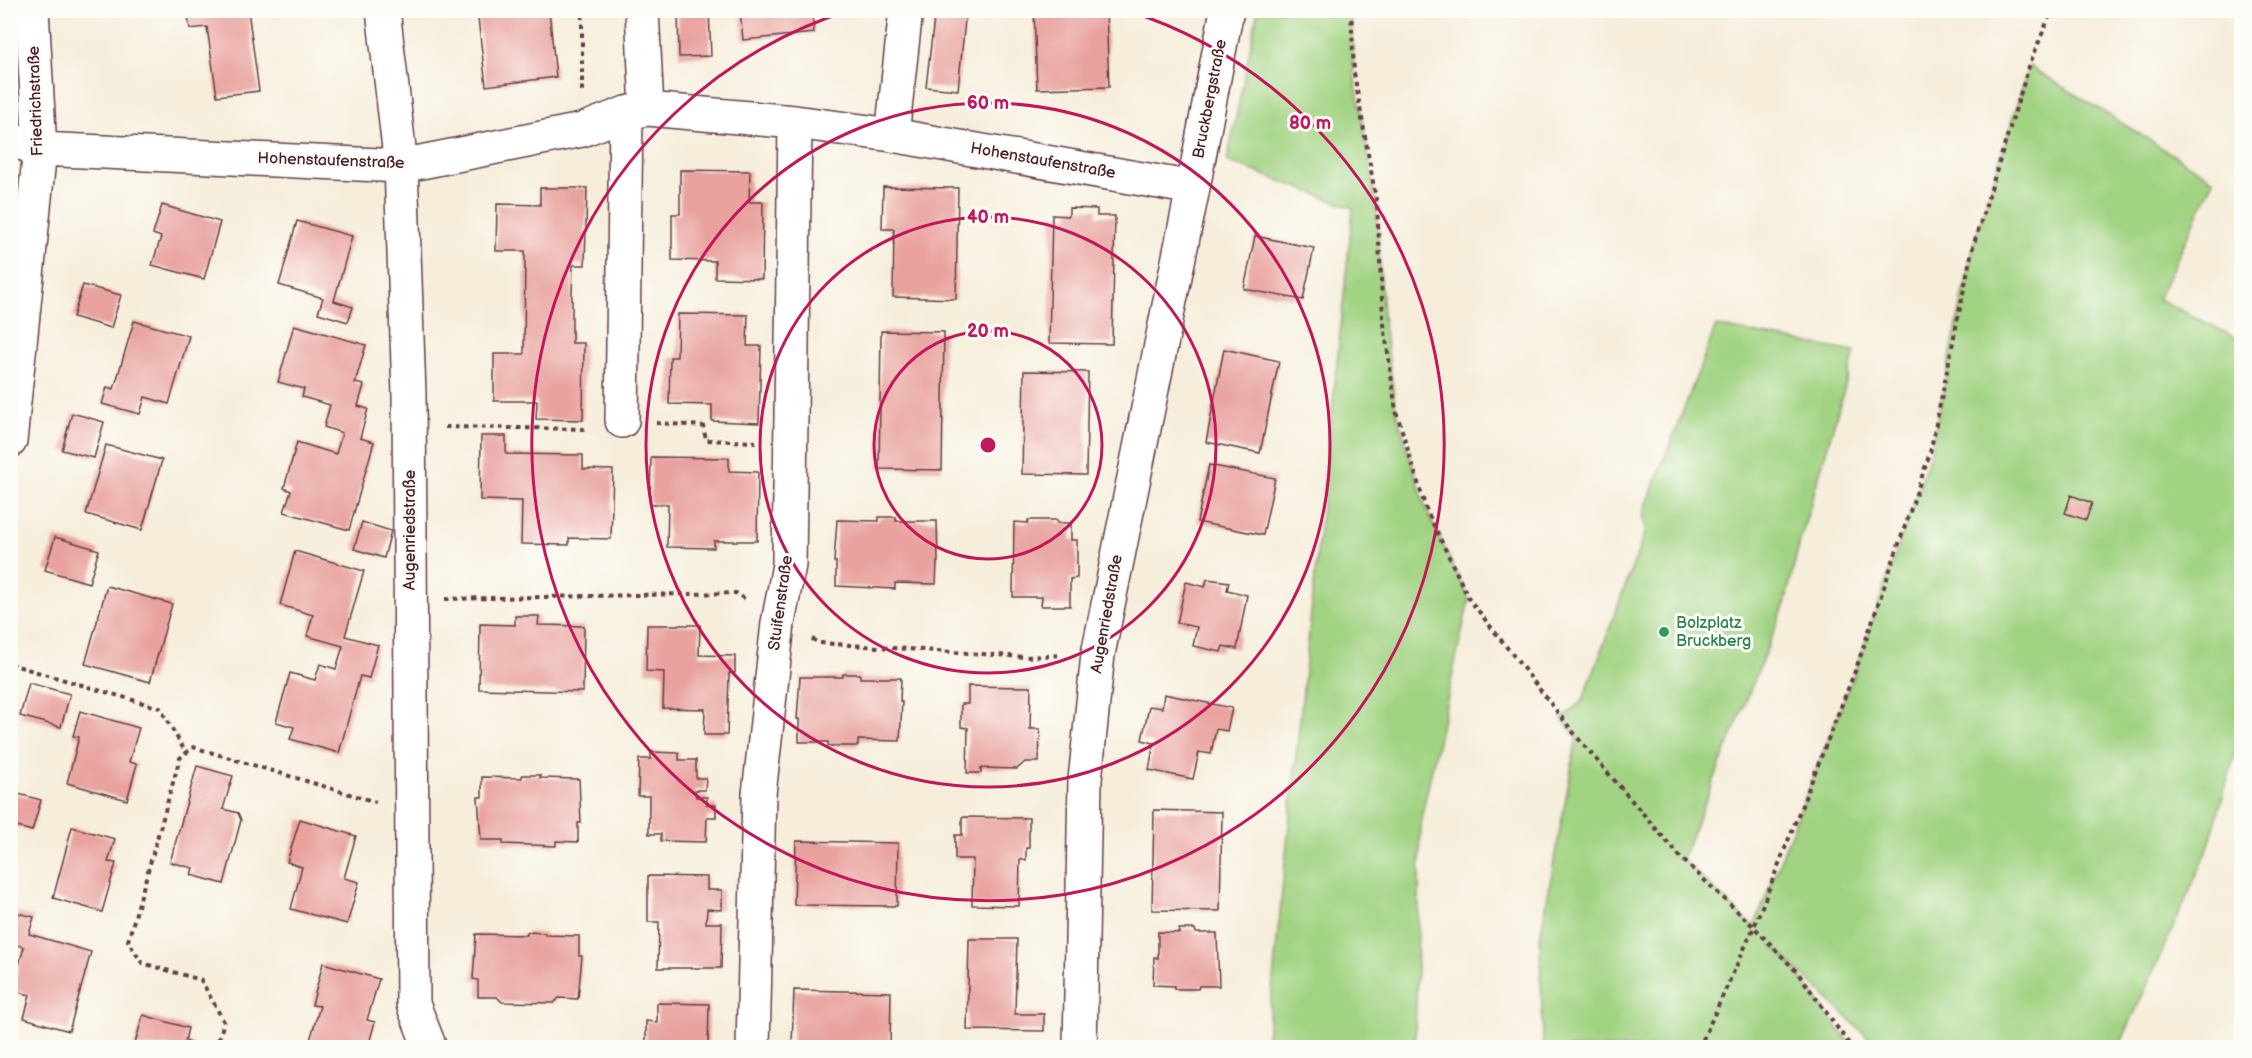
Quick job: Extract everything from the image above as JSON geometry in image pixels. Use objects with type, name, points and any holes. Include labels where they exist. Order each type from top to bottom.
[{"type":"street","name":"Friedrichstraße","points":[[10,441],[32,10]]},
{"type":"street","name":"Augenriedstraße","points":[[383,10],[400,166],[410,427],[413,1004],[430,1047]]},
{"type":"street","points":[[622,421],[642,10]]},
{"type":"street","points":[[892,135],[906,10]]},
{"type":"street","name":"Bruckbergstraße","points":[[1193,188],[1227,10]]},
{"type":"street","name":"Hohenstaufenstraße","points":[[26,144],[400,166],[582,130],[637,111],[795,122],[892,135],[1193,188]]},
{"type":"street","name":"Stuifenstraße","points":[[753,1047],[759,795],[778,623],[789,565],[795,122]]},
{"type":"street","name":"Augenriedstraße","points":[[1080,1047],[1085,780],[1098,654],[1193,188]]},
{"type":"path","points":[[582,10],[582,130]]},
{"type":"path","points":[[1351,10],[1354,73],[1377,205],[1383,317],[1396,411],[1426,509],[1468,599],[1570,728],[1682,859],[1754,927],[1798,973],[1852,1047]]},
{"type":"path","points":[[1699,1047],[1754,927],[1857,666],[1930,453],[1972,250],[2029,66],[2052,10]]},
{"type":"path","points":[[703,426],[706,440],[790,442]]},
{"type":"path","points":[[410,427],[533,427]]},
{"type":"path","points":[[410,599],[736,593]]},
{"type":"path","points":[[819,643],[1025,657]]},
{"type":"path","points":[[10,664],[160,708],[186,753]]},
{"type":"path","points":[[216,1047],[224,1022],[201,980],[142,963],[128,941],[180,758],[193,747],[365,800],[412,808]]},
{"type":"green space","points":[[1258,10],[1351,11],[1354,73],[1376,201],[1383,317],[1396,411],[1426,509],[1469,599],[1421,819],[1415,1037],[1417,1047],[1266,1047],[1353,208],[1227,161]]},
{"type":"green space","points":[[2029,66],[2214,180],[2158,299],[2241,340],[2241,733],[2207,852],[2119,1047],[1878,1047],[1771,944],[1798,973],[1852,1047],[1543,1048],[1540,938],[1577,737],[1562,719],[1583,700],[1646,530],[1643,514],[1716,326],[1855,352],[1799,544],[1785,604],[1682,859],[1754,927],[1857,666],[1930,454],[1974,243]]},
{"type":"building","points":[[187,10],[248,10],[259,91],[217,96],[207,27],[190,29]]},
{"type":"building","points":[[477,10],[549,10],[556,77],[486,86]]},
{"type":"building","points":[[678,10],[709,10],[711,56],[679,57]]},
{"type":"building","points":[[740,10],[812,10],[814,33],[743,40]]},
{"type":"building","points":[[935,10],[966,10],[958,90],[926,87]]},
{"type":"building","points":[[1034,10],[1106,10],[1109,87],[1037,89]]},
{"type":"building","points":[[680,170],[750,171],[749,202],[763,202],[762,279],[715,278],[715,261],[672,260],[672,214],[680,214]]},
{"type":"building","points":[[883,187],[958,188],[956,299],[893,297],[894,229],[882,229]]},
{"type":"building","points":[[540,188],[587,188],[585,265],[573,265],[572,293],[572,343],[584,343],[583,420],[536,419],[537,401],[494,401],[494,354],[524,354],[525,251],[496,251],[497,204],[540,205]]},
{"type":"building","points":[[162,205],[220,222],[204,279],[152,265],[161,237],[153,234]]},
{"type":"building","points":[[1069,208],[1097,209],[1097,216],[1115,216],[1112,344],[1049,343],[1052,215],[1069,216]]},
{"type":"building","points":[[297,221],[352,236],[334,301],[353,307],[348,322],[318,313],[323,298],[279,285]]},
{"type":"building","points":[[1255,236],[1314,248],[1303,300],[1244,289]]},
{"type":"building","points":[[83,285],[121,295],[111,328],[73,317]]},
{"type":"building","points":[[678,314],[748,315],[747,346],[761,346],[759,423],[712,421],[712,405],[669,404],[670,357],[677,357]]},
{"type":"building","points":[[134,321],[189,336],[169,404],[145,397],[140,414],[102,404],[107,387],[114,389]]},
{"type":"building","points":[[294,325],[366,345],[355,383],[364,385],[358,406],[368,409],[360,438],[374,442],[349,530],[284,512],[291,491],[284,488],[297,442],[336,454],[342,433],[324,427],[330,405],[302,397],[304,389],[278,382]]},
{"type":"building","points":[[881,331],[944,332],[942,470],[879,469]]},
{"type":"building","points":[[1224,349],[1279,361],[1260,453],[1206,442]]},
{"type":"building","points":[[1024,371],[1088,372],[1086,475],[1022,474]]},
{"type":"building","points":[[72,413],[104,422],[94,458],[62,450]]},
{"type":"building","points":[[481,436],[506,436],[506,454],[583,455],[583,469],[613,470],[611,539],[569,538],[569,545],[521,544],[522,501],[480,500]]},
{"type":"building","points":[[106,445],[162,460],[142,530],[86,514]]},
{"type":"building","points":[[651,457],[729,458],[729,471],[758,472],[757,541],[714,541],[714,548],[667,547],[668,504],[650,504]]},
{"type":"building","points":[[1209,465],[1275,478],[1263,535],[1197,522]]},
{"type":"building","points":[[2071,495],[2092,503],[2086,520],[2065,513]]},
{"type":"building","points":[[879,517],[896,517],[896,521],[937,521],[936,584],[895,583],[895,589],[836,586],[836,562],[834,562],[837,520],[879,521]]},
{"type":"building","points":[[1028,520],[1057,520],[1057,523],[1071,523],[1071,540],[1077,540],[1077,578],[1070,579],[1070,606],[1041,606],[1042,597],[1013,597],[1014,522],[1028,523]]},
{"type":"building","points":[[362,522],[391,531],[384,558],[354,549]]},
{"type":"building","points":[[55,537],[99,550],[89,583],[45,570]]},
{"type":"building","points":[[295,551],[364,571],[345,636],[378,645],[369,678],[360,676],[339,753],[290,739],[294,727],[276,722],[290,673],[315,680],[320,664],[336,669],[343,646],[307,636],[313,615],[280,605]]},
{"type":"building","points":[[1207,579],[1229,582],[1227,590],[1247,595],[1237,649],[1223,646],[1221,652],[1193,646],[1197,627],[1177,623],[1186,582],[1205,587]]},
{"type":"building","points":[[107,586],[172,604],[150,682],[85,664]]},
{"type":"building","points":[[515,616],[539,616],[538,625],[584,626],[583,692],[479,689],[480,624],[515,625]]},
{"type":"building","points":[[647,625],[700,625],[699,655],[735,656],[735,673],[729,673],[727,735],[704,735],[705,709],[663,708],[664,672],[646,671]]},
{"type":"building","points":[[843,674],[860,674],[860,678],[901,678],[900,741],[858,740],[858,746],[828,746],[828,742],[799,742],[799,719],[797,719],[800,677],[843,677]]},
{"type":"building","points":[[29,683],[70,694],[61,727],[20,716]]},
{"type":"building","points":[[968,686],[1031,687],[1030,729],[1040,729],[1039,762],[1025,762],[1017,769],[981,768],[981,773],[967,773],[968,728],[961,727],[961,704],[968,704]]},
{"type":"building","points":[[1164,694],[1232,708],[1227,731],[1216,729],[1211,754],[1199,752],[1193,779],[1149,770],[1154,743],[1142,740],[1149,706],[1162,708]]},
{"type":"building","points":[[80,711],[139,728],[129,762],[137,764],[127,800],[67,783],[79,737],[73,736]]},
{"type":"building","points":[[651,752],[679,753],[679,760],[696,760],[696,778],[706,778],[705,790],[695,790],[696,797],[707,797],[707,805],[716,805],[716,817],[707,817],[706,842],[661,841],[661,834],[649,834],[649,796],[638,796],[639,759],[651,759]]},
{"type":"building","points":[[197,766],[233,776],[223,809],[238,813],[241,820],[224,884],[191,875],[193,868],[170,862]]},
{"type":"building","points":[[522,775],[579,779],[581,823],[578,823],[578,842],[556,841],[556,846],[503,844],[503,840],[481,840],[478,797],[482,797],[482,777],[522,778]]},
{"type":"building","points":[[11,792],[41,800],[32,831],[10,825]]},
{"type":"building","points":[[1154,810],[1222,812],[1220,911],[1152,910]]},
{"type":"building","points":[[962,817],[1029,818],[1029,848],[1026,848],[1026,860],[1020,860],[1019,906],[972,905],[973,859],[955,859],[955,835],[962,835]]},
{"type":"building","points":[[300,819],[356,836],[344,878],[359,882],[347,924],[291,909],[302,867],[287,862]]},
{"type":"building","points":[[72,827],[115,839],[108,862],[116,863],[102,912],[53,898]]},
{"type":"building","points":[[796,841],[898,843],[897,906],[794,905]]},
{"type":"building","points":[[648,876],[707,877],[707,890],[722,890],[722,910],[707,909],[706,923],[722,923],[721,968],[658,968],[659,922],[648,922]]},
{"type":"building","points":[[10,911],[34,917],[29,934],[91,952],[69,1031],[24,1018],[30,995],[12,990],[24,947],[10,943]]},
{"type":"building","points":[[1179,929],[1195,929],[1196,933],[1217,933],[1219,986],[1174,989],[1174,986],[1153,985],[1154,957],[1158,958],[1158,932],[1179,933]]},
{"type":"building","points":[[527,932],[579,936],[579,956],[582,956],[578,999],[559,998],[554,1003],[502,1002],[497,997],[478,997],[478,980],[473,979],[476,934],[527,935]]},
{"type":"building","points":[[969,939],[1017,939],[1015,1014],[1044,1014],[1044,1031],[967,1030]]},
{"type":"building","points":[[323,963],[379,979],[367,1020],[375,1022],[368,1047],[308,1047],[320,1006],[312,1005]]},
{"type":"building","points":[[794,990],[891,992],[890,1047],[792,1045]]},
{"type":"building","points":[[657,1003],[709,1004],[708,1047],[646,1047],[646,1021],[657,1022]]},
{"type":"building","points":[[143,1015],[188,1028],[185,1041],[191,1043],[190,1047],[134,1047]]},
{"type":"place","name":"Bolzplatz Bruckberg","points":[[1664,632]]}]
